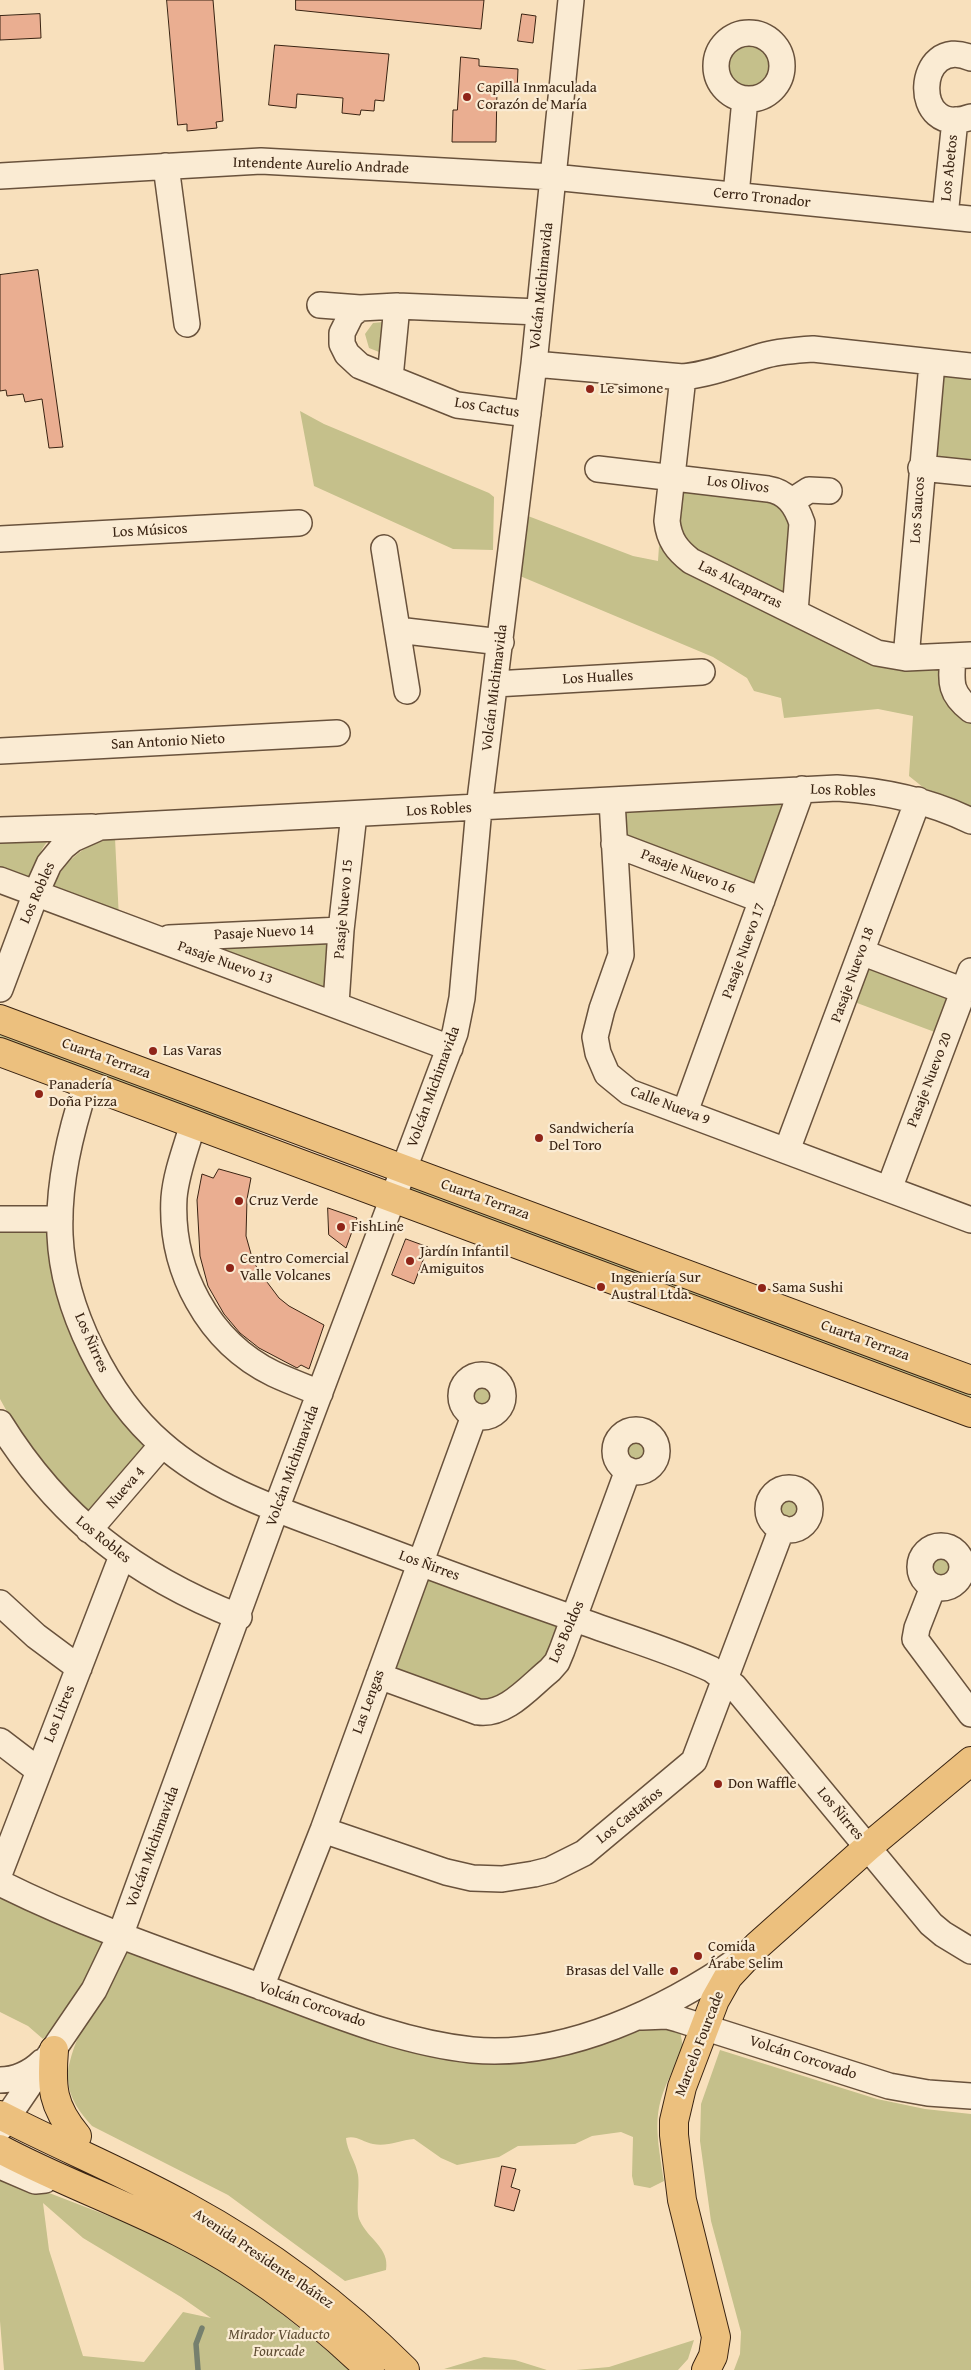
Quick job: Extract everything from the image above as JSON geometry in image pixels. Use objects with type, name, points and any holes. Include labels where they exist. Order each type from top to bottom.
[{"type":"main road","name":"Cuarta Terraza","points":[[0,1019],[971,1380]]},
{"type":"main road","name":"Cuarta Terraza","points":[[0,1052],[971,1413]]},
{"type":"main road","name":"Marcelo Fourcade","points":[[706,2370],[713,2356],[716,2336],[682,2200],[674,2134],[678,2097],[714,2000],[724,1982],[757,1946],[868,1847],[971,1761]]},
{"type":"main road","points":[[54,2050],[52,2084],[54,2096],[65,2122],[77,2136],[137,2181]]},
{"type":"main road","points":[[4,2113],[77,2136]]},
{"type":"main road","name":"Avenida Presidente Ibáñez","points":[[4,2113],[188,2208],[234,2235],[341,2312],[405,2370]]},
{"type":"main road","name":"Avenida Presidente Ibáñez","points":[[0,2149],[179,2232],[236,2265],[298,2308],[370,2370]]},
{"type":"street","name":"Volcán Michimavida","points":[[54,2050],[94,1990],[120,1936],[239,1617],[276,1510],[450,1048],[459,1016],[479,808],[534,364],[571,0]]},
{"type":"street","name":"Los Abetos","points":[[945,216],[963,119],[945,118],[930,106],[926,96],[927,77],[931,69],[947,57],[956,55],[971,58]]},
{"type":"street","points":[[736,195],[745,99]]},
{"type":"street","name":"Intendente Aurelio Andrade","points":[[0,176],[260,161],[553,177]]},
{"type":"street","points":[[166,166],[187,324]]},
{"type":"street","name":"Cerro Tronador","points":[[553,177],[971,219]]},
{"type":"street","points":[[320,304],[360,308],[396,306],[539,312]]},
{"type":"street","points":[[390,378],[396,306]]},
{"type":"street","name":"Los Cactus","points":[[360,308],[346,324],[342,333],[342,344],[347,354],[360,366],[457,405],[528,414]]},
{"type":"street","points":[[534,364],[683,377],[701,375],[765,355],[813,349],[971,366]]},
{"type":"street","name":"Los Saucos","points":[[906,658],[921,468],[932,363]]},
{"type":"street","name":"Las Alcaparras","points":[[683,377],[667,521],[670,537],[678,550],[691,561],[876,653],[906,658],[962,655]]},
{"type":"street","points":[[921,468],[971,473]]},
{"type":"street","name":"Los Olivos","points":[[598,469],[775,490],[792,501]]},
{"type":"street","points":[[795,612],[802,522],[798,510],[792,501],[809,490],[829,491]]},
{"type":"street","name":"Los Músicos","points":[[0,539],[299,522]]},
{"type":"street","points":[[384,548],[407,691]]},
{"type":"street","points":[[397,630],[501,642]]},
{"type":"street","points":[[962,655],[952,676],[954,691],[961,702],[971,710]]},
{"type":"street","name":"Los Hualles","points":[[495,684],[702,672]]},
{"type":"street","name":"San Antonio Nieto","points":[[0,751],[337,733]]},
{"type":"street","name":"Los Robles","points":[[0,989],[36,893],[49,864],[63,847],[84,832],[100,827],[612,801],[802,789],[864,790],[918,800],[971,821]]},
{"type":"street","name":"Pasaje Nuevo 17","points":[[685,1112],[802,789]]},
{"type":"street","name":"Pasaje Nuevo 18","points":[[788,1150],[918,800]]},
{"type":"street","name":"Calle Nueva 9","points":[[612,801],[621,955],[595,1037],[598,1053],[607,1074],[629,1092],[971,1220]]},
{"type":"street","name":"Pasaje Nuevo 15","points":[[336,1004],[341,930],[354,814]]},
{"type":"street","points":[[0,830],[100,827]]},
{"type":"street","name":"Pasaje Nuevo 16","points":[[614,844],[762,900]]},
{"type":"street","name":"Pasaje Nuevo 13","points":[[0,880],[450,1048]]},
{"type":"street","name":"Pasaje Nuevo 14","points":[[156,938],[341,930]]},
{"type":"street","points":[[862,952],[967,981]]},
{"type":"street","name":"Pasaje Nuevo 20","points":[[889,1189],[967,981]]},
{"type":"street","name":"Los Ñirres","points":[[86,1084],[72,1127],[64,1165],[60,1219],[61,1244],[67,1280],[91,1348],[103,1372],[123,1401],[162,1445],[205,1475],[276,1510],[701,1664],[726,1679],[931,1924],[943,1934],[971,1951]]},
{"type":"street","points":[[193,1124],[180,1166],[174,1197],[174,1230],[180,1262],[194,1296],[210,1321],[236,1349],[273,1374],[320,1393]]},
{"type":"street","points":[[0,1219],[60,1219]]},
{"type":"street","name":"Las Lengas","points":[[261,1987],[323,1830],[474,1416]]},
{"type":"street","name":"Los Robles","points":[[0,1423],[43,1484],[89,1530],[122,1556],[171,1587],[239,1617]]},
{"type":"street","name":"Nueva 4","points":[[89,1530],[162,1445]]},
{"type":"street","name":"Los Boldos","points":[[379,1676],[478,1712],[496,1712],[554,1666],[574,1619],[628,1470]]},
{"type":"street","name":"Los Castaños","points":[[323,1830],[437,1870],[472,1878],[518,1878],[550,1870],[584,1853],[690,1766],[699,1752],[782,1528]]},
{"type":"street","name":"Los Litres","points":[[0,1872],[122,1556]]},
{"type":"street","points":[[933,1587],[917,1628],[915,1639],[971,1714]]},
{"type":"street","points":[[0,1603],[36,1636],[79,1668]]},
{"type":"street","points":[[0,1742],[38,1770]]},
{"type":"street","name":"Volcán Corcovado","points":[[0,1883],[37,1901],[120,1936],[261,1987],[393,2033],[474,2050],[516,2050],[554,2044],[609,2028],[637,2017],[711,1977],[757,1946]]},
{"type":"street","name":"Volcán Corcovado","points":[[637,2017],[667,2016],[889,2086],[928,2093],[971,2096]]},
{"type":"street","points":[[0,2080],[9,2080],[27,2073],[38,2066],[54,2050]]},
{"type":"street","points":[[4,2113],[54,2050]]},
{"type":"street","name":"Avenida Presidente Ibáñez","points":[[0,2166],[36,2181],[62,2179]]},
{"type":"green space","points":[[749,40],[759,42],[767,48],[773,56],[775,66],[773,76],[767,84],[759,90],[749,92],[739,90],[731,84],[725,76],[723,66],[725,56],[731,48],[739,42]]},
{"type":"green space","points":[[383,322],[379,352],[369,348],[365,334],[373,323]]},
{"type":"green space","points":[[946,373],[971,375],[971,465],[939,462],[931,454],[939,379]]},
{"type":"green space","points":[[300,411],[324,424],[489,493],[494,497],[493,550],[453,549],[314,486]]},
{"type":"green space","points":[[681,486],[774,498],[790,520],[785,591],[782,593],[694,552],[677,529]]},
{"type":"green space","points":[[528,516],[633,556],[658,561],[659,546],[875,665],[890,668],[937,667],[942,672],[958,712],[971,722],[971,808],[924,788],[909,776],[913,716],[878,709],[784,718],[781,698],[754,691],[747,678],[713,657],[520,576]]},
{"type":"green space","points":[[786,801],[758,893],[622,842],[623,812]]},
{"type":"green space","points":[[115,838],[119,919],[50,892],[61,872],[75,856],[93,845]]},
{"type":"green space","points":[[0,839],[49,840],[32,872],[26,878],[0,870]]},
{"type":"green space","points":[[322,941],[330,947],[325,986],[322,990],[217,948]]},
{"type":"green space","points":[[866,957],[956,992],[940,1034],[849,1000]]},
{"type":"green space","points":[[0,1029],[294,1141],[221,1121],[0,1040]]},
{"type":"green space","points":[[412,1185],[971,1391],[971,1404],[412,1197],[407,1189]]},
{"type":"green space","points":[[0,1224],[49,1226],[57,1253],[152,1443],[92,1515],[66,1493],[15,1426],[0,1399]]},
{"type":"green space","points":[[482,1381],[493,1385],[497,1396],[493,1407],[482,1411],[471,1407],[467,1396],[471,1385]]},
{"type":"green space","points":[[636,1436],[646,1440],[650,1450],[646,1460],[636,1464],[626,1460],[622,1450],[626,1440]]},
{"type":"green space","points":[[789,1495],[799,1499],[803,1509],[799,1519],[789,1523],[779,1519],[775,1509],[779,1499]]},
{"type":"green space","points":[[941,1553],[951,1557],[955,1567],[951,1577],[941,1581],[931,1577],[927,1567],[931,1557]]},
{"type":"green space","points":[[426,1578],[559,1623],[551,1658],[487,1706],[390,1673]]},
{"type":"green space","points":[[0,1893],[99,1936],[104,1943],[78,1994],[43,2039],[28,2026],[0,2012]]},
{"type":"green space","points":[[136,1952],[436,2056],[649,2025],[680,2031],[683,2047],[682,2054],[665,2088],[658,2116],[659,2144],[664,2181],[650,2188],[634,2185],[632,2176],[633,2137],[621,2132],[592,2136],[575,2144],[518,2146],[499,2157],[457,2165],[441,2158],[414,2139],[378,2145],[356,2138],[346,2138],[358,2175],[360,2221],[382,2250],[385,2256],[386,2270],[345,2281],[228,2195],[92,2126],[79,2110],[70,2093],[68,2080],[73,2051],[89,2014],[108,1978],[126,1953]]},
{"type":"green space","points":[[720,2050],[877,2099],[925,2109],[971,2114],[971,2370],[734,2370],[740,2354],[741,2332],[711,2221],[700,2141],[701,2104]]},
{"type":"green space","name":"Mirador Viaducto Fourcade","points":[[0,2174],[145,2230],[199,2258],[261,2297],[351,2370],[4,2370],[0,2321]],"holes":[[[43,2203],[83,2238],[181,2297],[211,2318],[183,2312],[144,2362],[83,2356],[49,2250]]]},
{"type":"green space","points":[[694,2340],[688,2359],[678,2370],[576,2370],[609,2367]]},
{"type":"green space","points":[[484,2357],[515,2360],[547,2370],[444,2369]]},
{"type":"building","points":[[167,0],[213,0],[223,121],[216,122],[217,128],[187,131],[187,124],[178,125]]},
{"type":"building","points":[[296,0],[484,0],[481,29],[296,10]]},
{"type":"building","points":[[40,14],[41,38],[0,40],[0,16]]},
{"type":"building","points":[[522,14],[536,16],[533,43],[518,41]]},
{"type":"building","points":[[275,45],[389,54],[384,101],[375,100],[374,111],[361,110],[360,115],[342,113],[343,98],[297,94],[296,108],[269,105]]},
{"type":"building","points":[[461,57],[479,59],[479,66],[518,69],[517,91],[497,89],[496,142],[452,142],[453,110],[457,110]]},
{"type":"building","points":[[38,270],[63,447],[49,448],[42,399],[25,402],[23,394],[7,396],[6,390],[0,391],[0,275]]},
{"type":"building","name":"Centro Comercial Valle Volcanes","points":[[219,1169],[251,1178],[247,1199],[246,1236],[253,1261],[261,1274],[279,1298],[289,1306],[324,1325],[309,1369],[301,1365],[297,1368],[259,1348],[240,1333],[224,1314],[208,1286],[200,1256],[197,1200],[202,1174],[213,1178]]},
{"type":"building","name":"FishLine","points":[[328,1208],[357,1218],[346,1248],[329,1235]]},
{"type":"building","name":"Jardín Infantil Amiguitos","points":[[406,1239],[428,1247],[414,1284],[392,1275]]},
{"type":"building","points":[[502,2166],[516,2169],[511,2187],[520,2190],[514,2211],[495,2206]]},
{"type":"waterway","points":[[198,2370],[196,2344],[202,2328]]},
{"type":"place","name":"Capilla Inmaculada Corazón de María","points":[[467,97]]},
{"type":"place","name":"Le simone","points":[[590,389]]},
{"type":"place","name":"Las Varas","points":[[153,1051]]},
{"type":"place","name":"Panadería Doña Pizza","points":[[39,1094]]},
{"type":"place","name":"Sandwichería Del Toro","points":[[539,1138]]},
{"type":"place","name":"Cruz Verde","points":[[239,1201]]},
{"type":"place","name":"FishLine","points":[[341,1227]]},
{"type":"place","name":"Jardín Infantil Amiguitos","points":[[410,1261]]},
{"type":"place","name":"Centro Comercial Valle Volcanes","points":[[230,1268]]},
{"type":"place","name":"Ingeniería Sur Austral Ltda.","points":[[601,1287]]},
{"type":"place","name":"Sama Sushi","points":[[762,1288]]},
{"type":"place","name":"Don Waffle","points":[[718,1784]]},
{"type":"place","name":"Comida Árabe Selim","points":[[698,1956]]},
{"type":"place","name":"Brasas del Valle","points":[[674,1971]]}]
